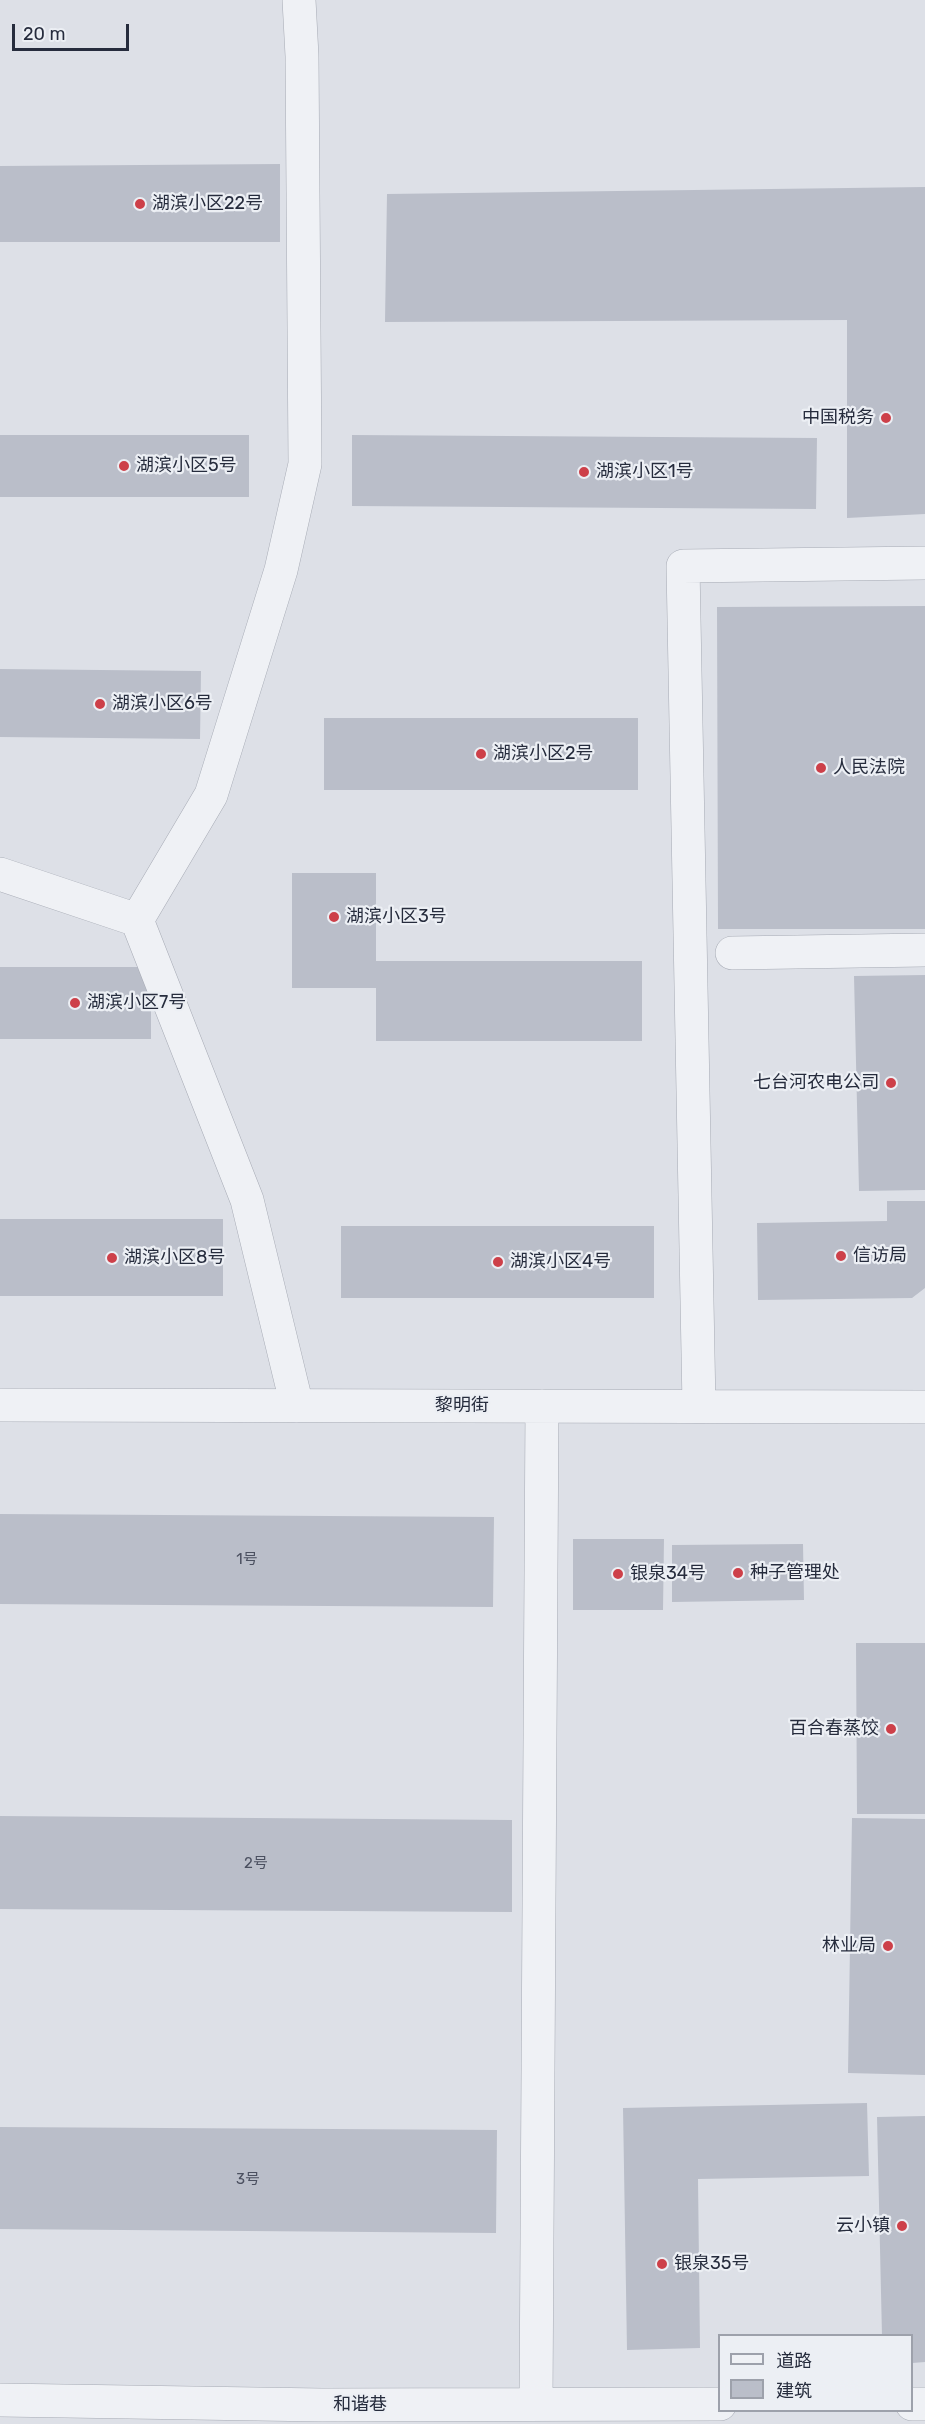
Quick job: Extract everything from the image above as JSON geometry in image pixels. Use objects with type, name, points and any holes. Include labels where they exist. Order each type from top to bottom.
[{"type":"street","points":[[137,920],[211,795],[281,570],[305,464],[302,56],[299,0]]},
{"type":"street","points":[[699,1406],[682,566],[925,563]]},
{"type":"street","points":[[0,874],[137,920],[247,1200],[297,1406]]},
{"type":"street","points":[[732,953],[925,950]]},
{"type":"street","name":"黎明街","points":[[0,1405],[925,1407]]},
{"type":"street","points":[[536,2404],[542,1406]]},
{"type":"street","name":"和谐巷","points":[[0,2400],[378,2414],[536,2404],[718,2404]]},
{"type":"building","name":"湖滨小区22号","points":[[280,164],[280,242],[0,242],[0,166]]},
{"type":"building","name":"中国税务","points":[[925,187],[925,514],[847,518],[847,320],[385,322],[387,194]]},
{"type":"building","name":"湖滨小区5号","points":[[0,435],[249,435],[249,497],[0,497]]},
{"type":"building","name":"湖滨小区1号","points":[[352,435],[817,438],[816,509],[352,506]]},
{"type":"building","name":"人民法院","points":[[925,606],[925,929],[718,929],[717,607]]},
{"type":"building","name":"湖滨小区6号","points":[[0,669],[201,671],[200,739],[0,737]]},
{"type":"building","name":"湖滨小区2号","points":[[324,718],[638,718],[638,790],[324,790]]},
{"type":"building","name":"湖滨小区3号","points":[[292,873],[376,873],[376,961],[642,961],[642,1041],[376,1041],[376,988],[292,988]]},
{"type":"building","name":"湖滨小区7号","points":[[0,967],[151,967],[151,1039],[0,1039]]},
{"type":"building","name":"七台河农电公司","points":[[925,975],[925,1190],[859,1191],[854,976]]},
{"type":"building","name":"信访局","points":[[887,1201],[925,1201],[925,1288],[912,1298],[758,1300],[757,1223],[887,1221]]},
{"type":"building","name":"湖滨小区8号","points":[[0,1219],[223,1219],[223,1296],[0,1296]]},
{"type":"building","name":"湖滨小区4号","points":[[341,1226],[654,1226],[654,1298],[341,1298]]},
{"type":"building","points":[[0,1514],[494,1517],[493,1607],[0,1604]]},
{"type":"building","name":"银泉34号","points":[[573,1539],[664,1539],[663,1610],[573,1610]]},
{"type":"building","name":"种子管理处","points":[[803,1544],[804,1600],[672,1602],[672,1545]]},
{"type":"building","name":"百合春蒸饺","points":[[856,1643],[925,1643],[925,1814],[857,1814]]},
{"type":"building","points":[[0,1816],[512,1820],[512,1912],[0,1909]]},
{"type":"building","name":"林业局","points":[[852,1818],[925,1819],[925,2075],[848,2073]]},
{"type":"building","name":"银泉35号","points":[[867,2103],[869,2176],[698,2179],[700,2348],[627,2350],[623,2108]]},
{"type":"building","name":"云小镇","points":[[925,2116],[925,2362],[913,2363],[913,2334],[882,2334],[877,2117]]},
{"type":"building","points":[[0,2127],[497,2130],[496,2233],[0,2229]]},
{"type":"place","name":"湖滨小区22号","points":[[140,204]]},
{"type":"place","name":"中国税务","points":[[886,418]]},
{"type":"place","name":"湖滨小区5号","points":[[124,466]]},
{"type":"place","name":"湖滨小区1号","points":[[584,472]]},
{"type":"place","name":"湖滨小区6号","points":[[100,704]]},
{"type":"place","name":"湖滨小区2号","points":[[481,754]]},
{"type":"place","name":"人民法院","points":[[821,768]]},
{"type":"place","name":"湖滨小区3号","points":[[334,917]]},
{"type":"place","name":"湖滨小区7号","points":[[75,1003]]},
{"type":"place","name":"七台河农电公司","points":[[891,1083]]},
{"type":"place","name":"信访局","points":[[841,1256]]},
{"type":"place","name":"湖滨小区8号","points":[[112,1258]]},
{"type":"place","name":"湖滨小区4号","points":[[498,1262]]},
{"type":"place","name":"种子管理处","points":[[738,1573]]},
{"type":"place","name":"银泉34号","points":[[618,1574]]},
{"type":"place","name":"百合春蒸饺","points":[[891,1729]]},
{"type":"place","name":"林业局","points":[[888,1946]]},
{"type":"place","name":"云小镇","points":[[902,2226]]},
{"type":"place","name":"银泉35号","points":[[662,2264]]}]
